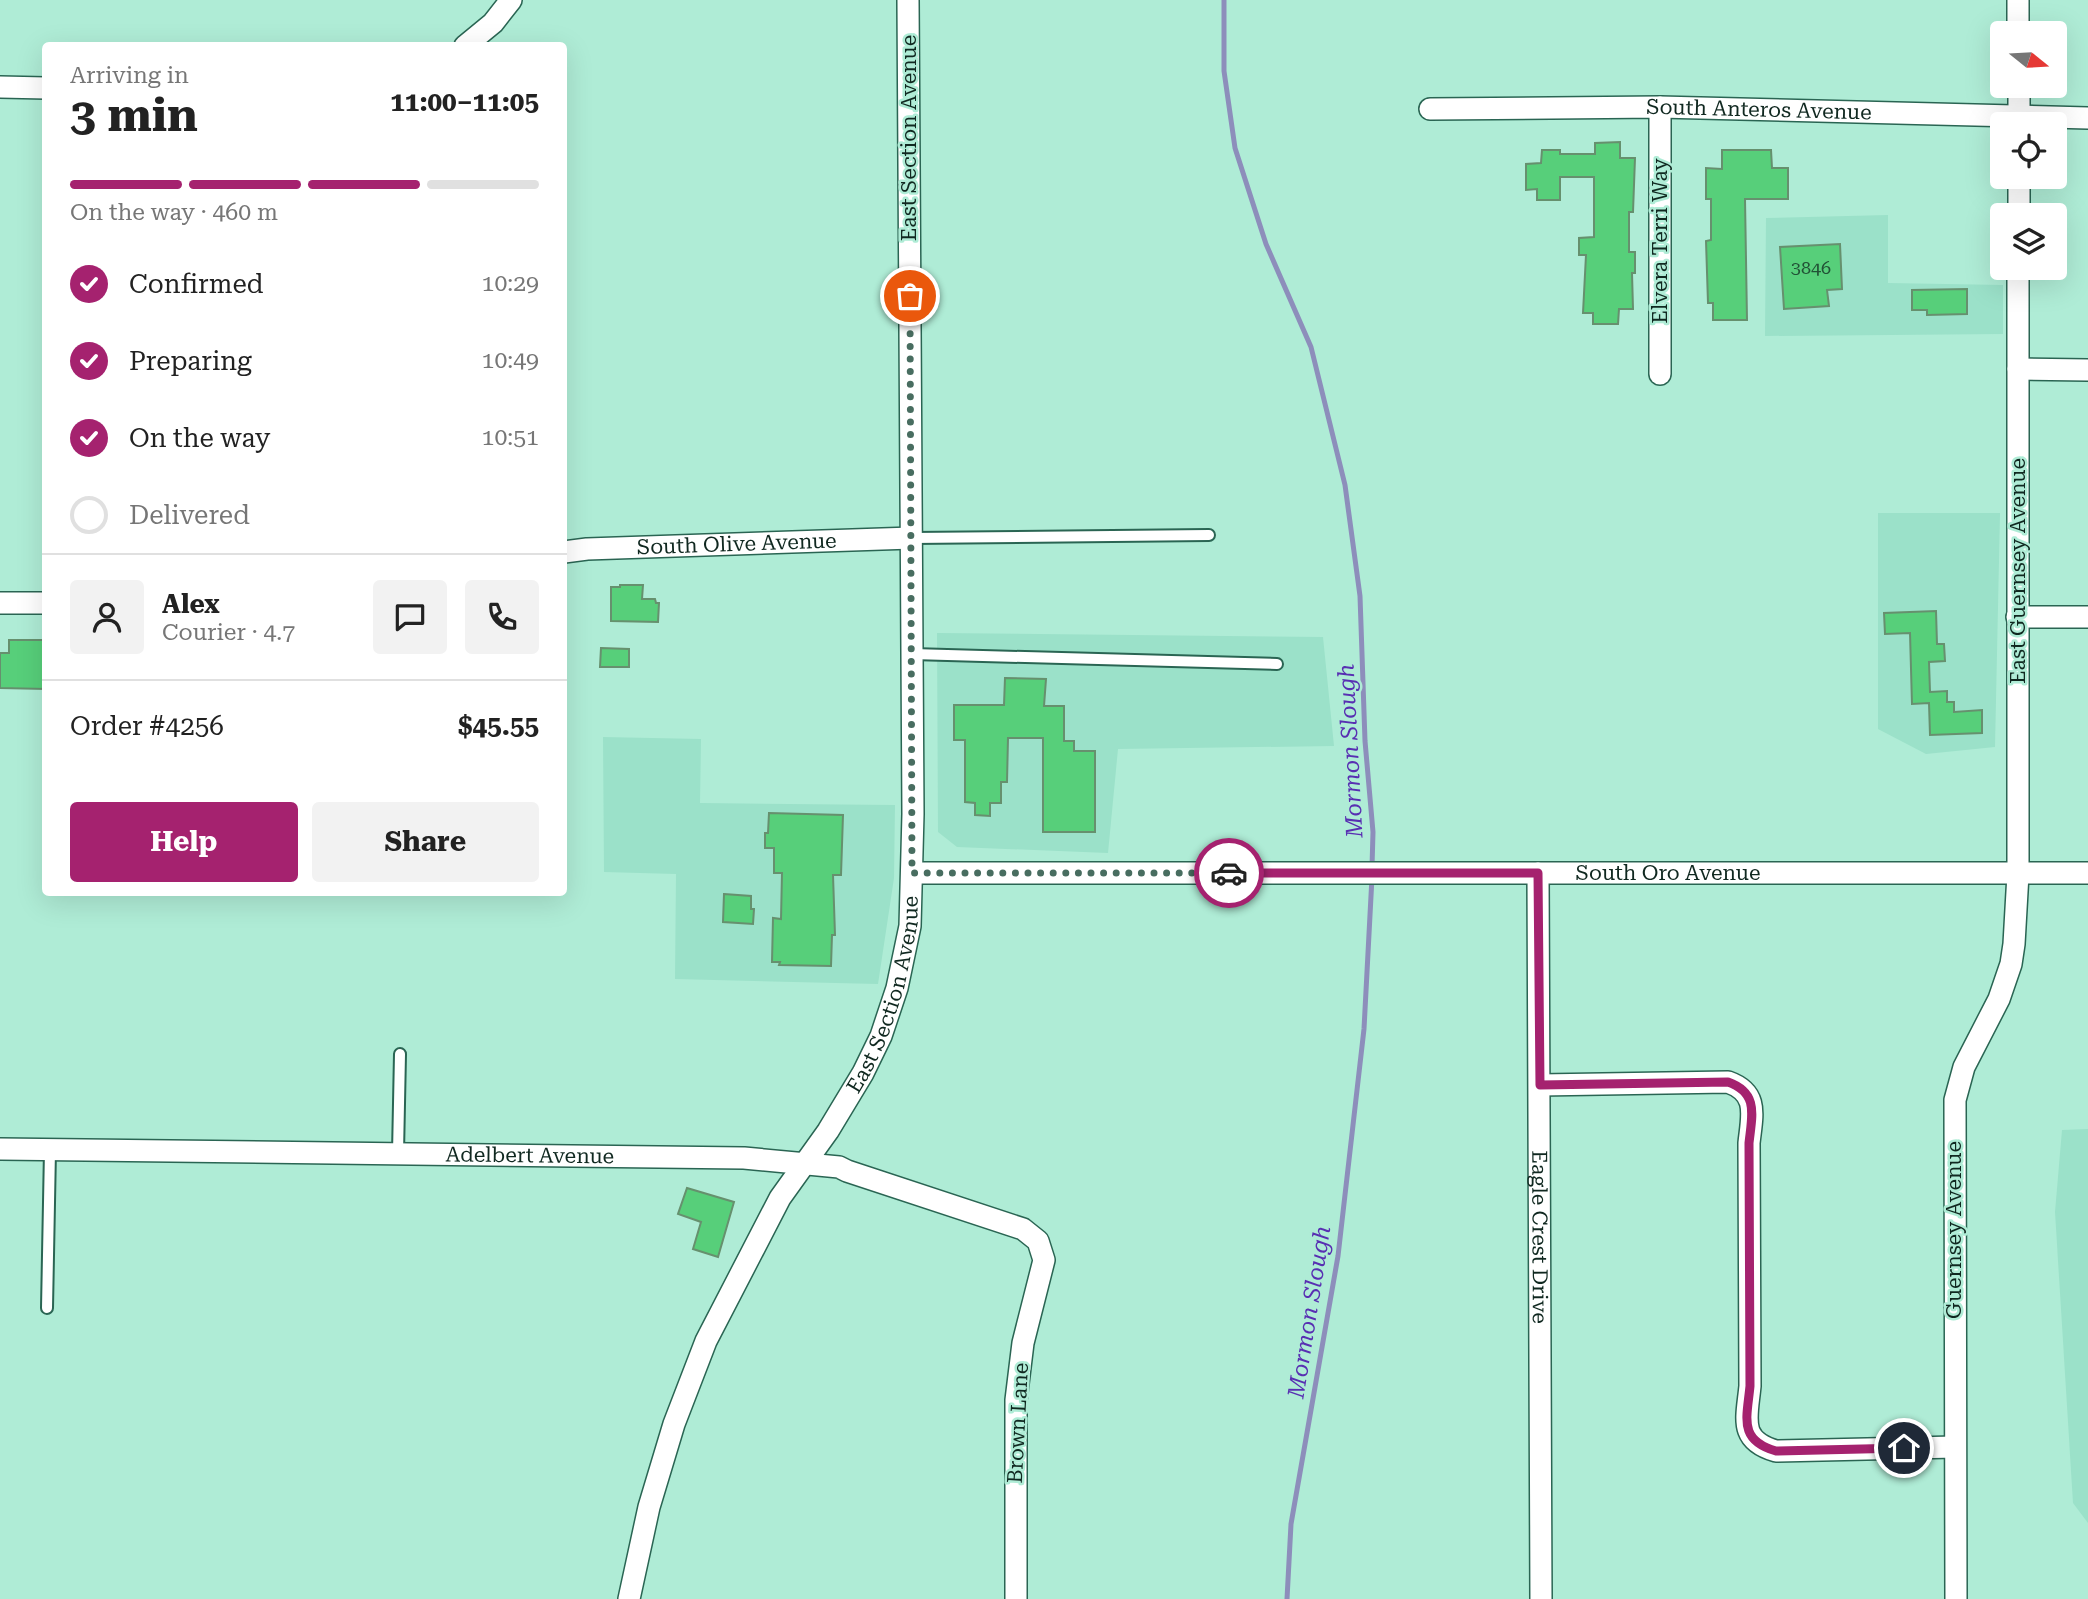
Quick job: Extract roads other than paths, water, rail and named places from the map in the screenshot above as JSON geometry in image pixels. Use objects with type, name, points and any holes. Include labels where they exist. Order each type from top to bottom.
[{"type":"street","points":[[469,42],[493,23],[511,0]]},
{"type":"street","name":"East Section Avenue","points":[[629,1599],[649,1507],[674,1424],[706,1341],[780,1198],[828,1131],[881,1036],[897,988],[910,926],[912,538],[908,0]]},
{"type":"street","points":[[2018,0],[2018,21]]},
{"type":"street","points":[[0,87],[42,88]]},
{"type":"street","name":"South Anteros Avenue","points":[[1430,109],[1660,107],[1990,120]]},
{"type":"street","name":"Elvera Terri Way","points":[[1660,107],[1660,374]]},
{"type":"street","name":"South Anteros Avenue","points":[[2067,119],[2088,118]]},
{"type":"street","name":"East Guernsey Avenue","points":[[2018,280],[2018,874]]},
{"type":"street","points":[[2018,369],[2088,370]]},
{"type":"street","name":"South Olive Avenue","points":[[567,552],[912,538]]},
{"type":"street","points":[[0,603],[42,603]]},
{"type":"street","points":[[2017,617],[2088,617]]},
{"type":"street","name":"South Oro Avenue","points":[[912,873],[2088,873]]},
{"type":"street","name":"Eagle Crest Drive","points":[[1538,873],[1541,1599]]},
{"type":"street","name":"Guernsey Avenue","points":[[1956,1599],[1955,1100],[1964,1067],[1999,999],[2011,964],[2018,874]]},
{"type":"street","points":[[1540,1085],[1728,1082],[1739,1086],[1749,1096],[1752,1112],[1749,1143],[1750,1386],[1747,1423],[1751,1438],[1760,1447],[1776,1451],[1955,1447]]},
{"type":"street","name":"Adelbert Avenue","points":[[0,1149],[718,1157],[804,1163],[839,1167],[1023,1229],[1038,1241],[1042,1249]]},
{"type":"street","name":"Brown Lane","points":[[1016,1599],[1016,1400],[1023,1343],[1043,1266],[1042,1249]]},
{"type":"lane","points":[[912,538],[1209,535]]},
{"type":"lane","points":[[912,654],[1277,664]]},
{"type":"lane","points":[[398,1153],[400,1054]]},
{"type":"lane","points":[[47,1308],[50,1150]]},
{"type":"waterway","name":"Mormon Slough","points":[[1224,0],[1224,71],[1235,148],[1266,244],[1311,347],[1345,485],[1360,596],[1365,741],[1373,832],[1372,867]]},
{"type":"waterway","name":"Mormon Slough","points":[[1287,1599],[1291,1524],[1338,1256],[1364,1029],[1372,877]]}]
